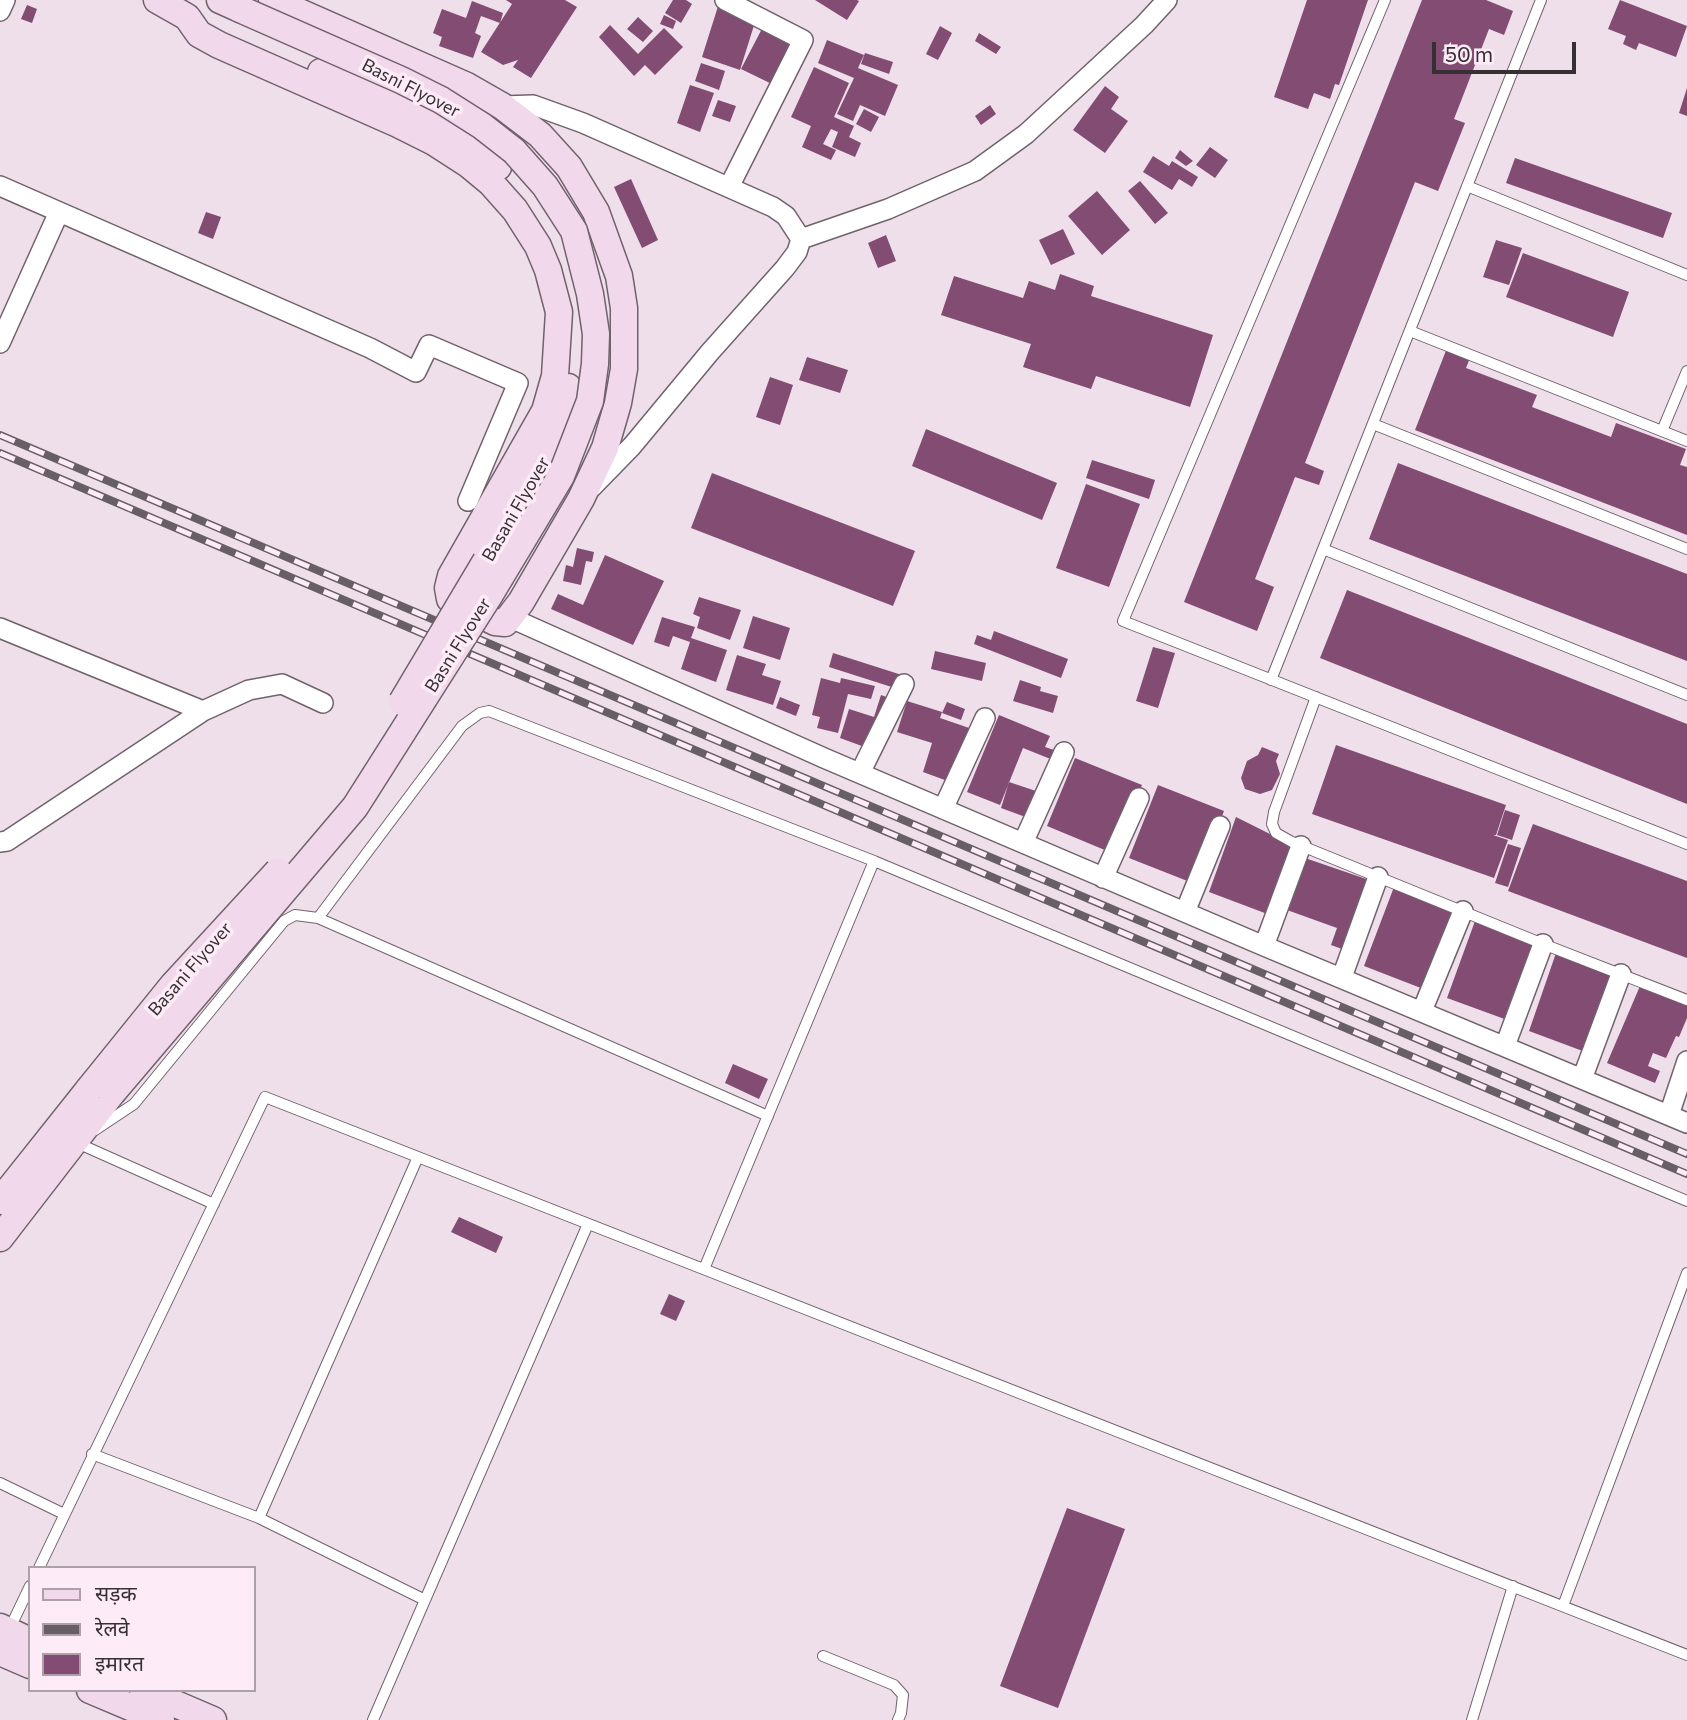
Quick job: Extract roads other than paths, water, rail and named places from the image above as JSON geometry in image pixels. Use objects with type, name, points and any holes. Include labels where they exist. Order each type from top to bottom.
[{"type":"main road","points":[[157,0],[187,17],[199,34],[219,45],[434,142],[491,183],[515,210],[538,246],[548,270],[559,312],[555,376],[545,411],[451,576],[448,588],[450,599],[495,622],[505,623],[511,618],[581,499],[605,448],[618,403],[624,369],[624,308],[620,276],[596,212],[569,167],[540,135],[502,106],[467,86],[272,0]]},
{"type":"main road","name":"Basni Flyover","points":[[101,1091],[355,807],[489,596],[561,476],[590,401],[595,364],[596,334],[590,294],[574,231],[545,186],[514,150],[441,100],[230,5]]},
{"type":"main road","name":"Basani Flyover","points":[[0,1238],[75,1142],[101,1091],[173,985],[320,825],[359,770],[545,462],[561,420],[573,353],[574,324],[563,268],[546,229],[529,201],[485,154],[451,128],[408,106],[187,17]]},
{"type":"main road","points":[[0,1201],[101,1091]]},
{"type":"main road","points":[[8,1641],[28,1663]]},
{"type":"main road","points":[[95,1692],[160,1720]]},
{"type":"main road","points":[[148,1692],[213,1720]]},
{"type":"street","points":[[0,11],[5,0]]},
{"type":"street","points":[[725,0],[803,40],[729,187]]},
{"type":"street","points":[[801,239],[888,209],[975,171],[1026,134],[1144,25],[1167,0]]},
{"type":"street","points":[[502,106],[533,105],[570,118],[729,187],[773,207],[786,216],[801,239]]},
{"type":"street","points":[[0,186],[370,348],[416,372],[429,345],[518,383],[468,501]]},
{"type":"street","points":[[0,343],[59,212]]},
{"type":"street","points":[[581,499],[632,446],[710,352],[785,268],[797,252],[801,239]]},
{"type":"street","points":[[511,618],[860,774],[1678,1119],[1687,1061]]},
{"type":"street","points":[[0,628],[203,711]]},
{"type":"street","points":[[0,842],[7,841],[203,711],[249,690],[282,684],[323,703]]},
{"type":"street","points":[[860,774],[904,684]]},
{"type":"street","points":[[943,809],[985,718]]},
{"type":"street","points":[[1023,843],[1064,752]]},
{"type":"street","points":[[1103,878],[1139,797]]},
{"type":"street","points":[[1185,912],[1220,826]]},
{"type":"street","points":[[1264,946],[1301,846]]},
{"type":"street","points":[[1342,977],[1378,877]]},
{"type":"street","points":[[1422,1011],[1463,911]]},
{"type":"street","points":[[1505,1046],[1543,944]]},
{"type":"street","points":[[1582,1079],[1621,974]]},
{"type":"lane","points":[[1385,0],[1123,621],[1687,844]]},
{"type":"lane","points":[[1271,680],[1541,0]]},
{"type":"lane","points":[[1467,186],[1687,275]]},
{"type":"lane","points":[[1410,331],[1687,441]]},
{"type":"lane","points":[[1662,431],[1687,371]]},
{"type":"lane","points":[[1373,424],[1687,549]]},
{"type":"lane","points":[[1323,549],[1687,695]]},
{"type":"lane","points":[[1316,698],[1274,811],[1272,824],[1276,833],[1301,846],[1543,944],[1687,999]]},
{"type":"lane","points":[[318,918],[462,726],[480,713],[489,711],[874,861],[1687,1201]]},
{"type":"lane","points":[[705,1269],[874,861]]},
{"type":"lane","points":[[75,1142],[134,1104],[284,921],[295,915],[318,918],[768,1116]]},
{"type":"lane","points":[[39,1566],[265,1097],[1687,1655]]},
{"type":"lane","points":[[75,1142],[214,1204]]},
{"type":"lane","points":[[259,1518],[418,1157]]},
{"type":"lane","points":[[373,1720],[588,1224]]},
{"type":"lane","points":[[1563,1606],[1687,1273]]},
{"type":"lane","points":[[92,1454],[259,1518],[425,1600]]},
{"type":"lane","points":[[0,1483],[64,1514]]},
{"type":"lane","points":[[1472,1720],[1513,1586]]},
{"type":"lane","points":[[8,1641],[28,1591]]},
{"type":"lane","points":[[823,1656],[894,1685],[903,1695],[898,1720]]},
{"type":"railway","points":[[0,435],[1687,1154]]},
{"type":"railway","points":[[0,453],[1687,1174]]}]
